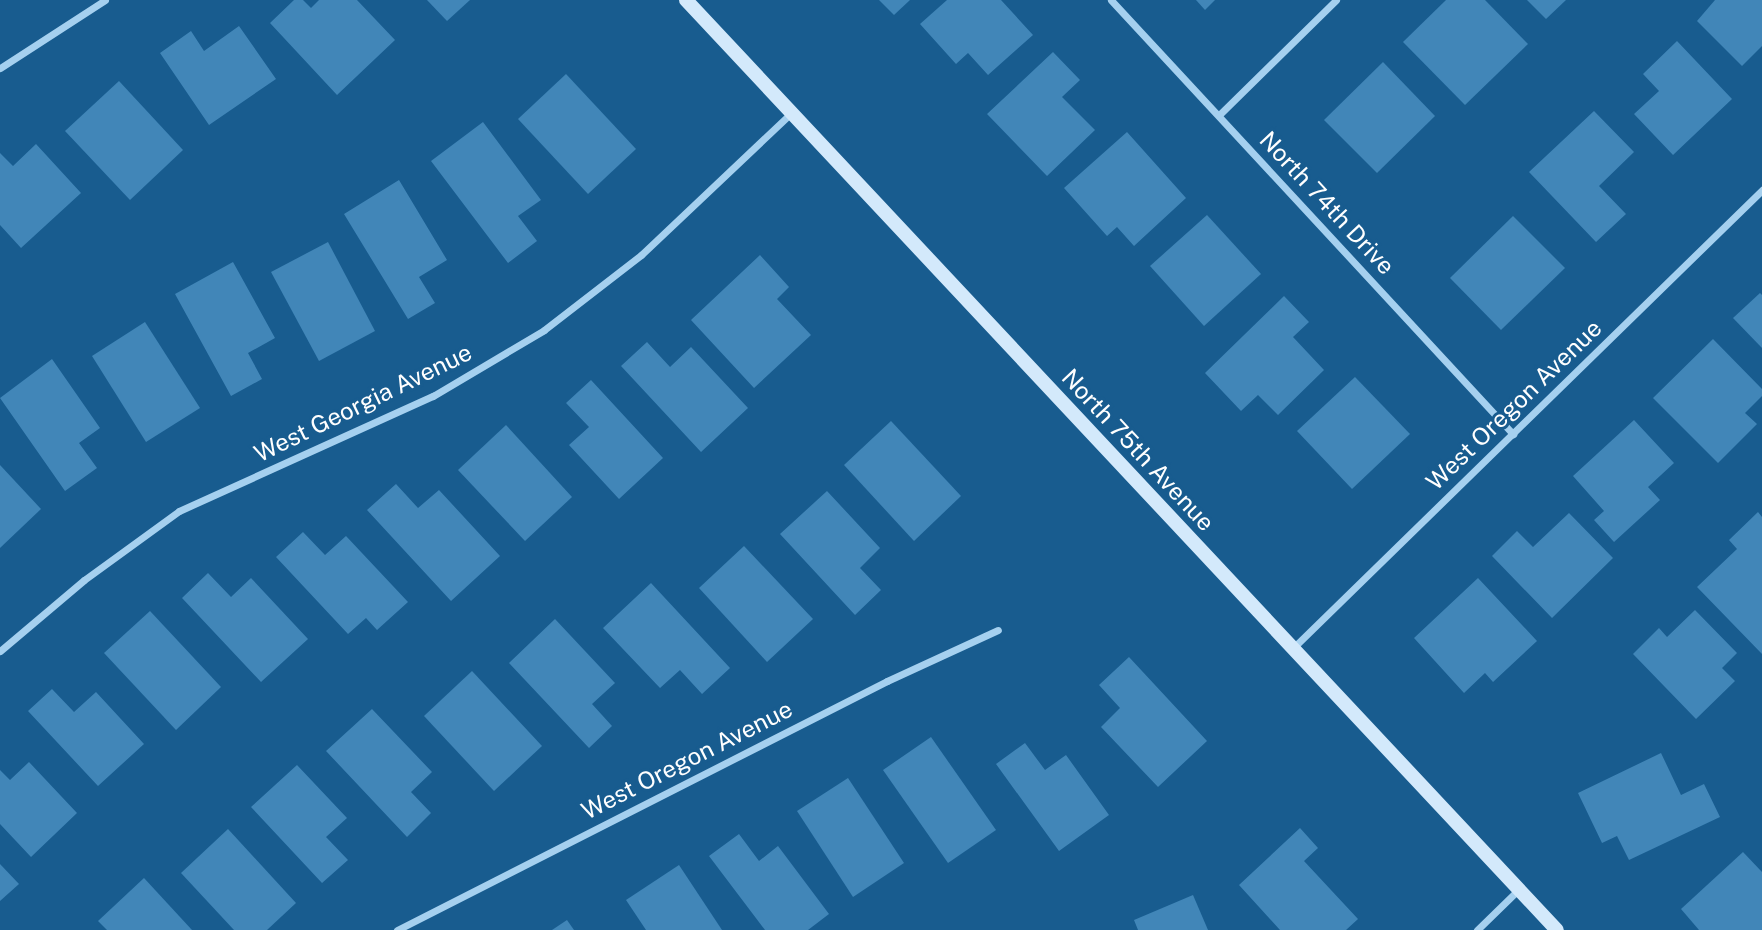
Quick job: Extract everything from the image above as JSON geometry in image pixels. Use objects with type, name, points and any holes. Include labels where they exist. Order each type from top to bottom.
[{"type":"main road","name":"North 75th Avenue","points":[[686,0],[1557,930]]},
{"type":"street","points":[[0,68],[105,0]]},
{"type":"street","name":"North 74th Drive","points":[[1111,0],[1513,434]]},
{"type":"street","points":[[1219,115],[1336,0]]},
{"type":"street","name":"West Georgia Avenue","points":[[0,651],[84,580],[179,512],[433,396],[544,330],[641,255],[791,113]]},
{"type":"street","name":"West Oregon Avenue","points":[[1293,648],[1762,190]]},
{"type":"street","name":"West Oregon Avenue","points":[[397,930],[887,681],[998,630]]},
{"type":"street","points":[[1477,930],[1519,889]]},
{"type":"building","points":[[294,0],[303,0],[311,8],[319,0],[357,0],[395,40],[337,95],[270,23]]},
{"type":"building","points":[[427,0],[470,0],[447,21]]},
{"type":"building","points":[[879,0],[910,0],[894,15]]},
{"type":"building","points":[[947,0],[1001,0],[1033,35],[988,75],[968,53],[956,64],[920,24]]},
{"type":"building","points":[[1196,0],[1215,0],[1205,10]]},
{"type":"building","points":[[1446,0],[1485,0],[1528,44],[1465,105],[1403,42]]},
{"type":"building","points":[[1527,0],[1566,0],[1546,19]]},
{"type":"building","points":[[1715,0],[1762,0],[1762,46],[1742,66],[1697,21]]},
{"type":"building","points":[[239,26],[276,79],[209,125],[160,53],[191,31],[204,51]]},
{"type":"building","points":[[1677,41],[1732,99],[1673,155],[1634,114],[1659,91],[1643,74]]},
{"type":"building","points":[[1053,52],[1080,80],[1062,97],[1095,130],[1047,176],[987,114]]},
{"type":"building","points":[[1383,62],[1435,116],[1377,173],[1324,120]]},
{"type":"building","points":[[566,74],[636,149],[588,194],[518,119]]},
{"type":"building","points":[[119,81],[183,150],[130,200],[65,131]]},
{"type":"building","points":[[1594,111],[1634,152],[1599,186],[1626,214],[1596,242],[1529,172]]},
{"type":"building","points":[[483,122],[541,200],[518,216],[537,241],[508,263],[431,161]]},
{"type":"building","points":[[1127,132],[1186,198],[1134,246],[1117,227],[1107,236],[1064,188]]},
{"type":"building","points":[[36,144],[81,193],[21,248],[0,225],[0,153],[13,166]]},
{"type":"building","points":[[399,180],[447,260],[419,277],[435,303],[408,319],[344,214]]},
{"type":"building","points":[[1207,215],[1261,274],[1204,326],[1150,266]]},
{"type":"building","points":[[1513,216],[1565,268],[1501,330],[1450,278]]},
{"type":"building","points":[[328,242],[375,331],[319,361],[271,272]]},
{"type":"building","points":[[760,255],[789,287],[777,299],[811,335],[754,388],[691,320]]},
{"type":"building","points":[[233,262],[275,338],[248,353],[262,379],[231,396],[175,294]]},
{"type":"building","points":[[1760,293],[1762,295],[1762,348],[1733,318]]},
{"type":"building","points":[[1284,296],[1309,322],[1293,337],[1324,370],[1278,415],[1258,395],[1241,411],[1205,373]]},
{"type":"building","points":[[145,322],[200,408],[146,442],[92,356]]},
{"type":"building","points":[[1713,339],[1762,389],[1762,396],[1745,413],[1757,424],[1718,463],[1653,398]]},
{"type":"building","points":[[647,342],[670,367],[691,347],[748,408],[701,452],[621,366]]},
{"type":"building","points":[[52,359],[100,428],[79,443],[97,468],[65,491],[0,398]]},
{"type":"building","points":[[1355,377],[1410,434],[1352,489],[1297,431]]},
{"type":"building","points":[[591,380],[663,458],[619,499],[569,445],[589,427],[566,403]]},
{"type":"building","points":[[1634,420],[1674,463],[1648,487],[1660,500],[1614,542],[1594,520],[1604,511],[1573,476]]},
{"type":"building","points":[[891,421],[961,496],[914,541],[844,465]]},
{"type":"building","points":[[506,425],[572,497],[525,541],[458,470]]},
{"type":"building","points":[[0,465],[41,509],[0,548]]},
{"type":"building","points":[[396,484],[418,508],[439,490],[500,556],[451,601],[367,510]]},
{"type":"building","points":[[827,491],[880,548],[860,568],[881,590],[855,615],[780,534]]},
{"type":"building","points":[[1758,512],[1762,517],[1762,654],[1697,587],[1737,549],[1729,540]]},
{"type":"building","points":[[1569,513],[1613,558],[1552,618],[1492,556],[1517,531],[1533,547]]},
{"type":"building","points":[[303,532],[325,555],[346,536],[408,602],[377,630],[366,618],[348,634],[276,557]]},
{"type":"building","points":[[744,546],[813,619],[767,662],[699,588]]},
{"type":"building","points":[[208,573],[231,597],[251,578],[308,639],[261,682],[182,598]]},
{"type":"building","points":[[1478,578],[1537,641],[1493,682],[1485,673],[1464,693],[1414,638]]},
{"type":"building","points":[[651,583],[730,668],[702,694],[680,670],[660,688],[603,628]]},
{"type":"building","points":[[1695,610],[1737,653],[1722,668],[1735,681],[1696,719],[1633,654],[1659,628],[1667,637]]},
{"type":"building","points":[[150,611],[221,687],[176,730],[104,653]]},
{"type":"building","points":[[555,619],[615,683],[592,704],[612,726],[589,748],[509,663]]},
{"type":"building","points":[[1129,657],[1207,741],[1158,787],[1101,727],[1120,708],[1099,685]]},
{"type":"building","points":[[472,671],[542,746],[494,791],[424,716]]},
{"type":"building","points":[[52,689],[74,712],[96,692],[144,744],[98,786],[28,711]]},
{"type":"building","points":[[372,709],[432,772],[411,792],[431,813],[407,837],[326,751]]},
{"type":"building","points":[[931,737],[996,830],[948,863],[883,770]]},
{"type":"building","points":[[1025,743],[1045,770],[1066,755],[1109,815],[1059,851],[996,764]]},
{"type":"building","points":[[1661,753],[1681,795],[1704,784],[1720,817],[1629,860],[1617,836],[1602,843],[1578,793]]},
{"type":"building","points":[[29,762],[77,813],[31,857],[0,824],[0,770],[10,780]]},
{"type":"building","points":[[297,765],[347,818],[326,837],[348,860],[322,883],[251,807]]},
{"type":"building","points":[[848,778],[904,863],[853,897],[797,811]]},
{"type":"building","points":[[1300,828],[1318,848],[1304,861],[1358,919],[1346,930],[1280,930],[1239,885]]},
{"type":"building","points":[[228,829],[296,903],[267,930],[234,930],[181,873]]},
{"type":"building","points":[[739,834],[759,861],[778,846],[829,914],[808,930],[765,930],[709,856]]},
{"type":"building","points":[[1743,852],[1762,872],[1762,930],[1699,930],[1681,909]]},
{"type":"building","points":[[0,864],[19,884],[0,901]]},
{"type":"building","points":[[679,865],[722,930],[646,930],[626,900]]},
{"type":"building","points":[[144,878],[192,930],[107,930],[98,921]]},
{"type":"building","points":[[1193,895],[1208,930],[1138,930],[1134,920]]},
{"type":"building","points":[[567,920],[574,930],[552,930]]}]
